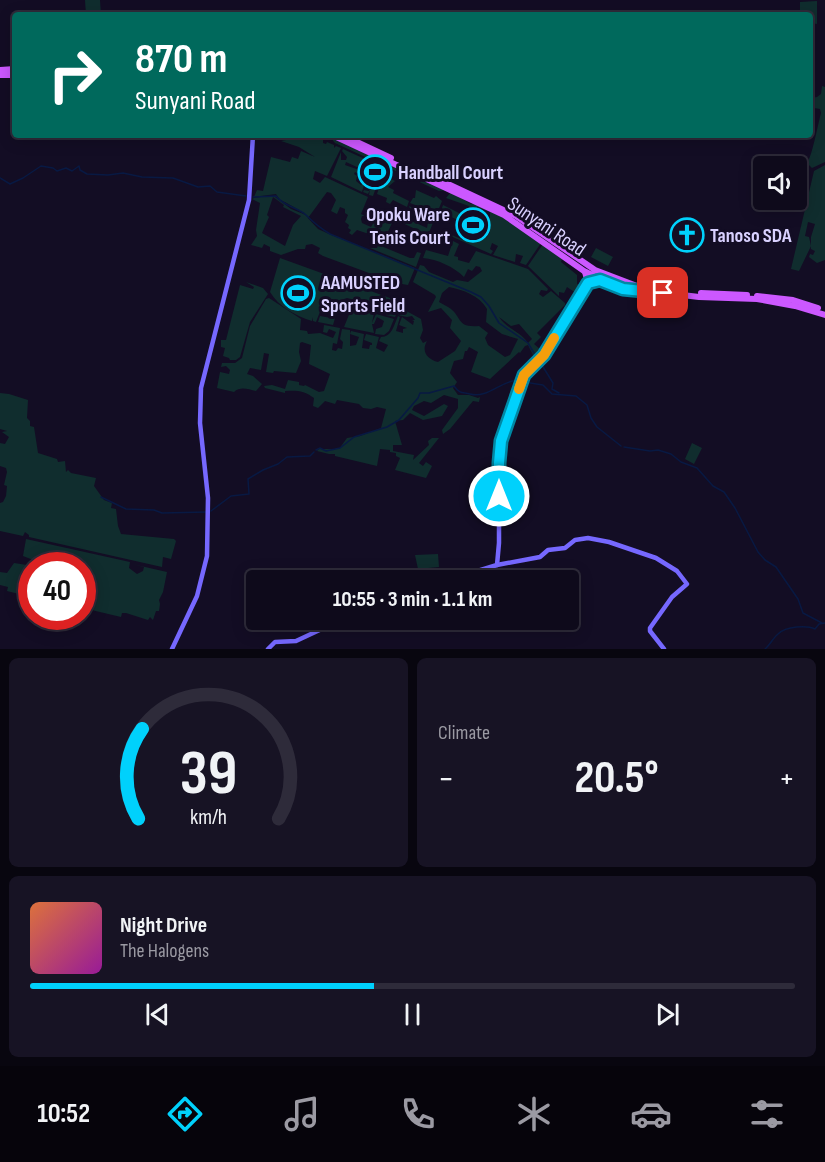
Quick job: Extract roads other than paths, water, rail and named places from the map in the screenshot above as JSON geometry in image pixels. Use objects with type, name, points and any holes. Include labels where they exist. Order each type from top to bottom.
[{"type":"main road","name":"Sunyani Road","points":[[339,138],[396,162],[504,215],[584,271],[630,285],[675,291],[780,297],[825,313]]},
{"type":"main road","points":[[348,138],[516,216],[593,273]]},
{"type":"main road","points":[[584,271],[588,283],[600,280]]},
{"type":"main road","name":"Sunyani Road","points":[[593,273],[600,280],[623,289],[778,302],[825,313]]},
{"type":"street","points":[[172,649],[197,597],[207,556],[208,498],[200,423],[201,388],[249,200],[253,138]]},
{"type":"street","points":[[497,565],[499,463],[502,437],[524,375],[544,355],[593,273]]},
{"type":"street","points":[[481,570],[540,557],[548,550],[565,548],[575,540],[582,538],[609,542],[656,558],[677,572],[687,584],[672,597],[650,628],[650,632],[664,649]]},
{"type":"street","points":[[268,649],[275,642],[296,642],[320,630]]},
{"type":"waterway","points":[[0,178],[10,184],[41,166],[57,171],[66,168],[72,171],[79,166],[80,170],[87,174],[123,173],[142,177],[173,178],[198,187],[210,186],[217,192],[246,196]]},
{"type":"waterway","points":[[253,197],[276,196],[282,202],[302,212],[330,234],[481,297],[499,323],[528,343],[537,358]]},
{"type":"waterway","points":[[540,362],[553,383],[552,389],[559,393]]},
{"type":"waterway","points":[[316,450],[320,448],[326,451],[340,448],[354,437],[387,427],[399,420],[420,393],[429,393],[454,386],[461,392],[477,395],[519,380]]},
{"type":"waterway","points":[[524,382],[543,385],[552,394],[576,396],[587,405],[597,427],[621,446]]},
{"type":"waterway","points":[[624,447],[658,450],[671,454],[681,462],[697,468],[713,486],[724,492],[758,552],[776,567],[798,599],[803,613],[822,623]]},
{"type":"waterway","points":[[211,511],[231,496],[249,494],[248,479],[263,470],[278,464],[287,457],[310,456],[314,452]]},
{"type":"waterway","points":[[101,497],[126,509],[154,510],[162,513],[207,512]]},
{"type":"waterway","points":[[765,649],[776,636],[786,629],[802,627],[815,629],[819,624],[825,623]]},
{"type":"place","name":"Handball Court","points":[[375,172]]},
{"type":"place","name":"Opoku Ware Tenis Court","points":[[473,225]]},
{"type":"place","name":"Tanoso SDA","points":[[687,235]]},
{"type":"place","name":"AAMUSTED Sports Field","points":[[298,293]]}]
